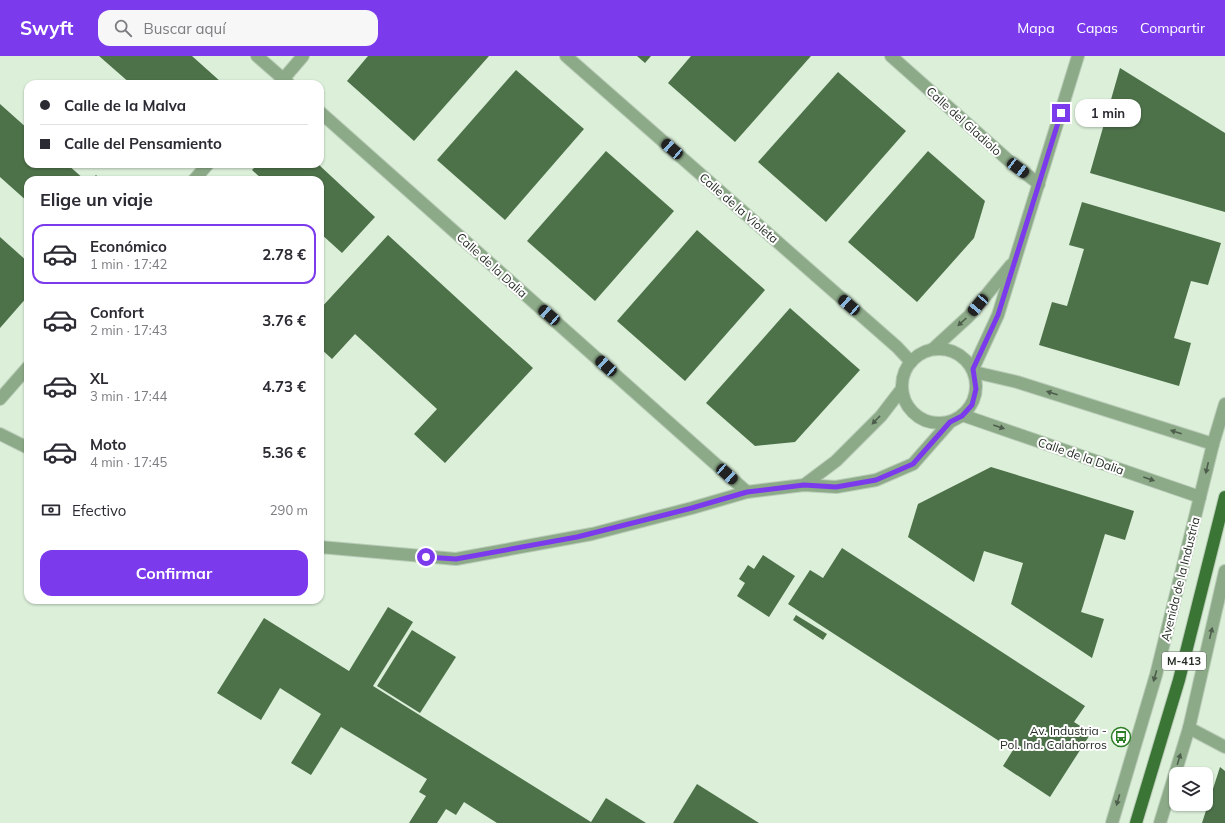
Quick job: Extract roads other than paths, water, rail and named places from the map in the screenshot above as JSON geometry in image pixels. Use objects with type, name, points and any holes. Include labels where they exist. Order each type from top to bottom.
[{"type":"main road","name":"Avenida de la Industria","points":[[1136,823],[1179,680],[1225,497]]},
{"type":"street","points":[[257,56],[281,80]]},
{"type":"street","points":[[285,80],[303,56]]},
{"type":"street","name":"Calle de la Violeta","points":[[566,56],[896,347],[911,362]]},
{"type":"street","name":"Calle del Gladiolo","points":[[891,56],[1008,160],[1039,184]]},
{"type":"street","points":[[973,371],[998,315],[1078,56]]},
{"type":"street","name":"Calle de la Dalia","points":[[324,116],[747,492]]},
{"type":"street","points":[[198,176],[204,168]]},
{"type":"street","points":[[933,349],[950,350],[964,358],[973,371],[976,389],[972,405],[962,416],[950,422],[936,424],[922,420],[911,412],[904,402],[901,390],[902,379],[906,368],[918,355],[933,349],[969,316],[1015,261]]},
{"type":"street","points":[[973,371],[1025,385],[1213,444]]},
{"type":"street","points":[[0,399],[24,372]]},
{"type":"street","points":[[804,485],[836,462],[881,416],[901,390]]},
{"type":"street","name":"Avenida de la Industria","points":[[1112,823],[1156,675],[1213,444],[1225,404]]},
{"type":"street","name":"Calle de la Dalia","points":[[962,416],[1200,497]]},
{"type":"street","points":[[324,547],[456,559],[592,534],[747,492],[804,485],[836,487],[876,480],[913,464],[950,422]]},
{"type":"street","points":[[0,434],[24,446]]},
{"type":"street","points":[[1160,823],[1189,728],[1225,571]]},
{"type":"street","points":[[1189,728],[1225,747]]},
{"type":"place","name":"Av. Industria - Pol. Ind. Calahorros","points":[[1121,737]]}]
